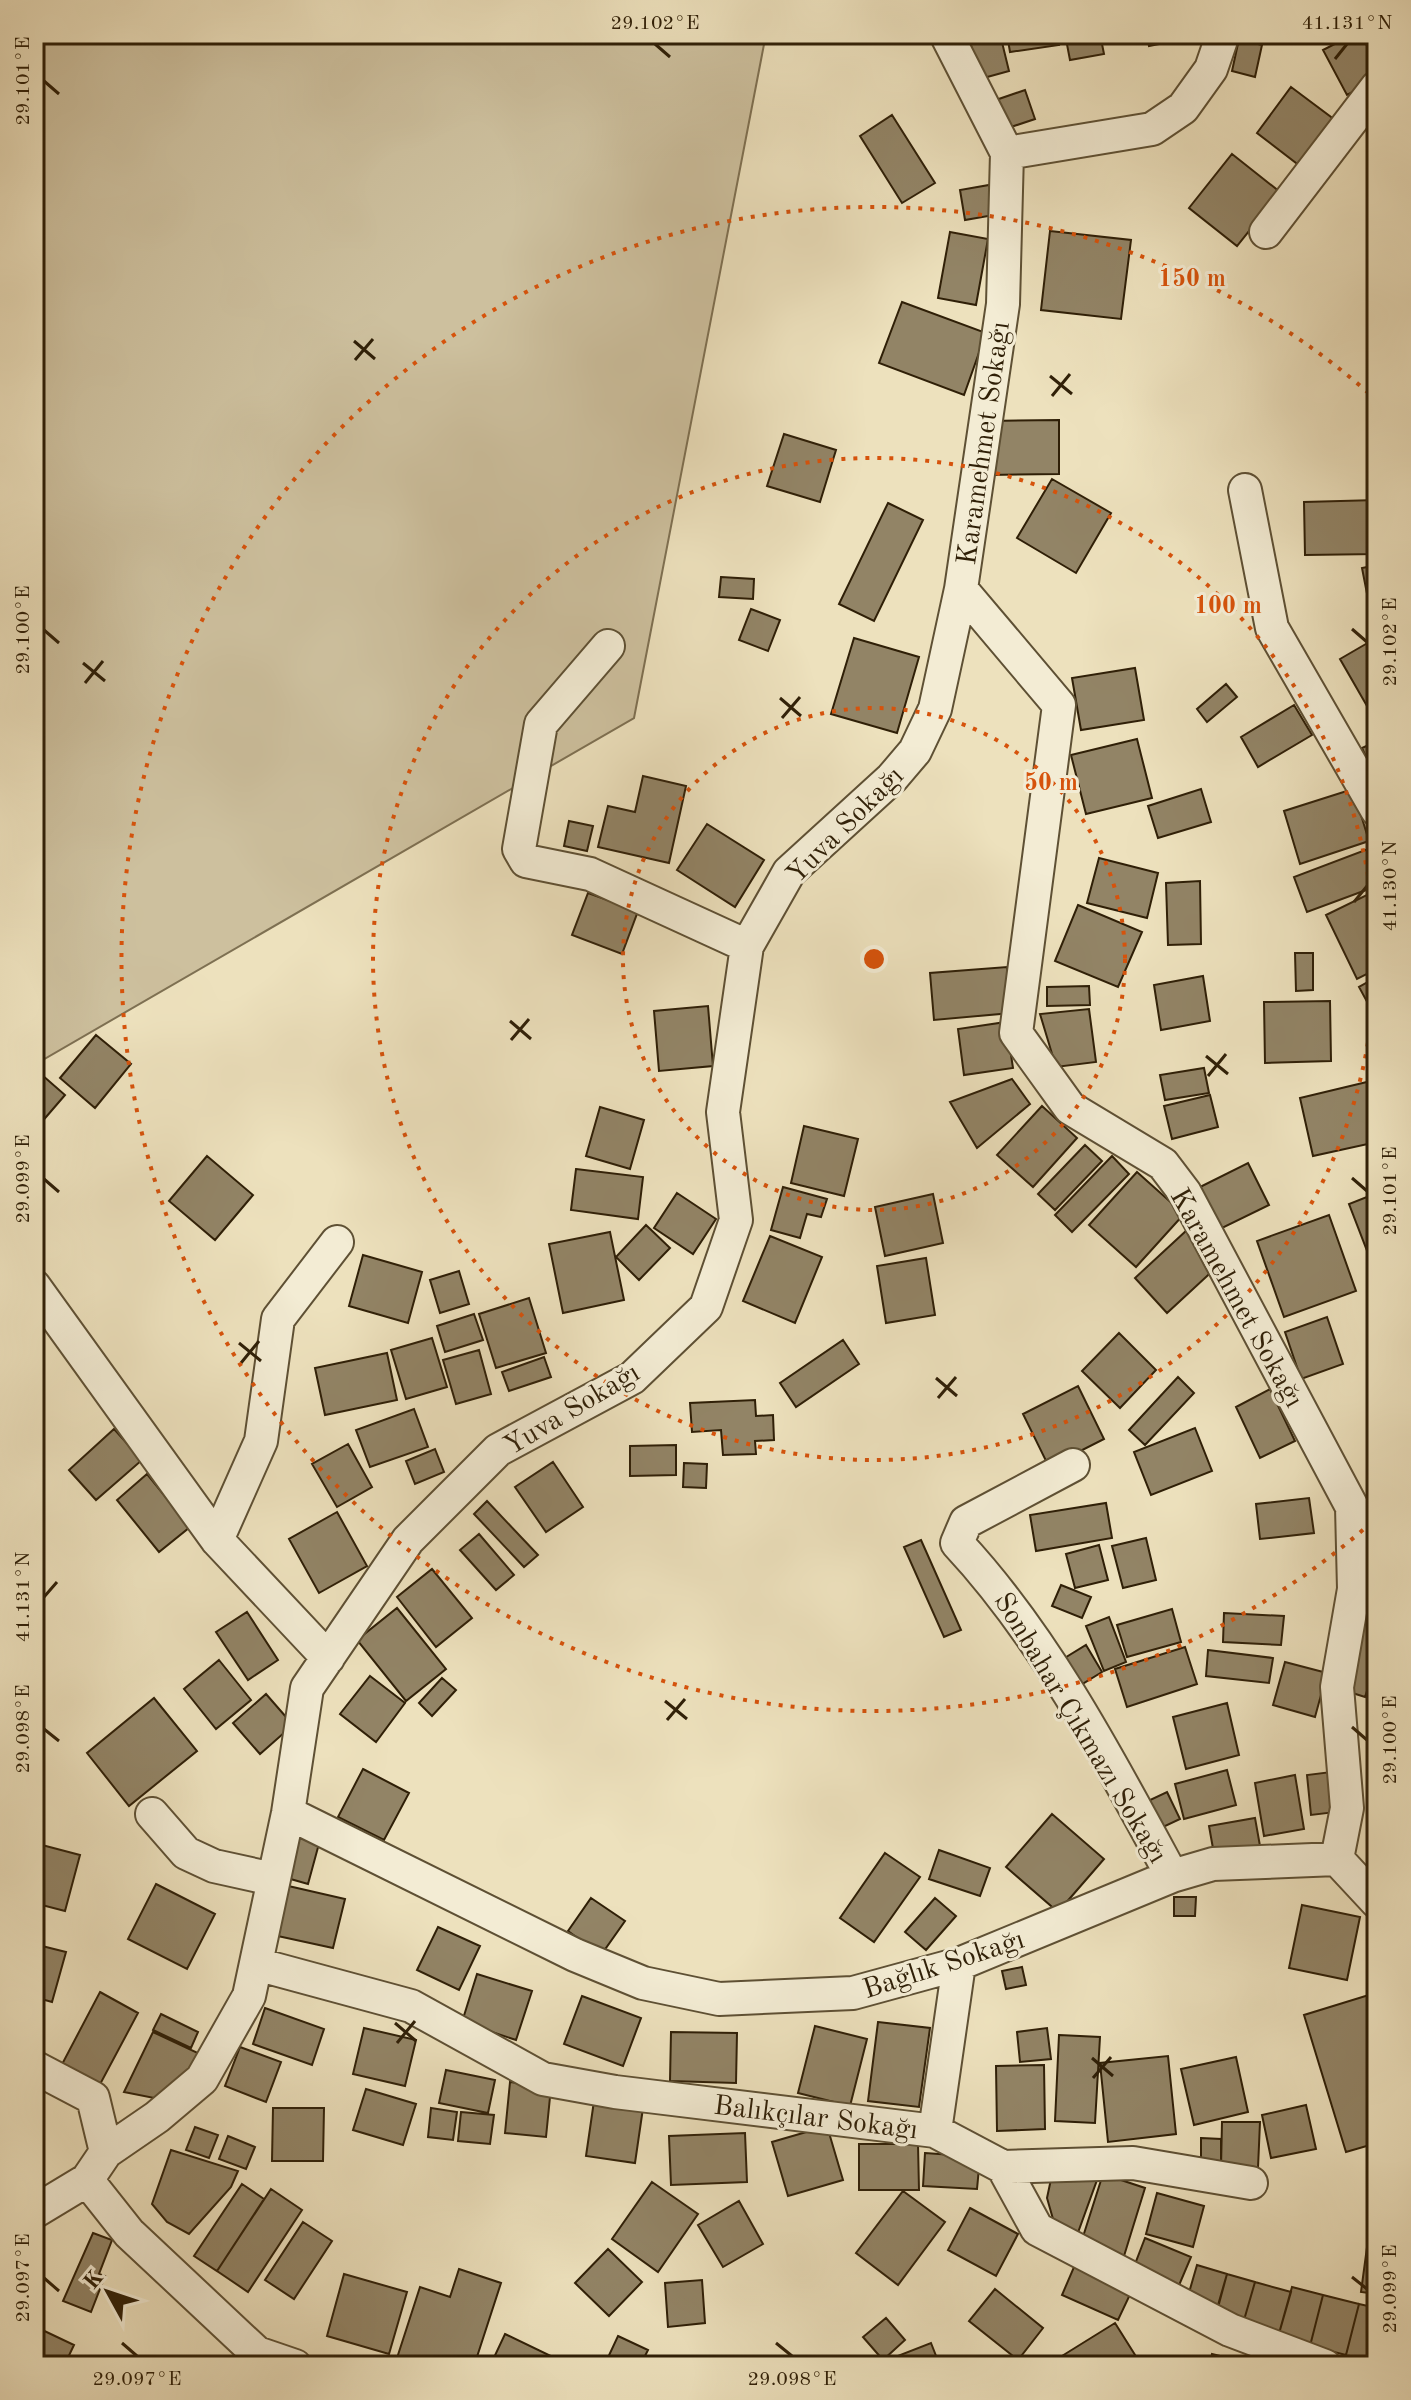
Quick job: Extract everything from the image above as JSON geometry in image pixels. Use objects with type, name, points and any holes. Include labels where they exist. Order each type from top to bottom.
[{"type":"street","name":"Karamehmet Sokağı","points":[[946,34],[1007,153],[1003,304],[961,589],[1059,705],[1016,1033],[1070,1108],[1163,1164],[1185,1193],[1352,1507],[1354,1589],[1337,1687],[1347,1808],[1337,1859]]},
{"type":"street","points":[[1007,153],[1152,129],[1183,108],[1211,69],[1223,34]]},
{"type":"street","points":[[1266,232],[1377,87]]},
{"type":"street","points":[[1245,490],[1272,628],[1377,810]]},
{"type":"street","name":"Yuva Sokağı","points":[[106,2152],[157,2117],[202,2079],[249,1996],[288,1813],[307,1688],[408,1540],[498,1450],[632,1378],[706,1307],[736,1220],[723,1112],[747,946],[789,872],[892,778],[915,751],[935,709],[961,589]]},
{"type":"street","points":[[608,646],[541,724],[519,849],[526,861],[590,874],[747,946]]},
{"type":"street","points":[[217,1540],[261,1441],[278,1319],[337,1242]]},
{"type":"street","points":[[34,1286],[217,1540],[328,1658]]},
{"type":"street","name":"Sonbahar Çıkmazı Sokağı","points":[[1073,1465],[966,1522],[957,1543],[992,1580],[1041,1653],[1172,1876]]},
{"type":"street","name":"Bağlık Sokağı","points":[[288,1813],[575,1955],[643,1983],[719,1999],[853,1993],[959,1964],[1172,1876],[1213,1864],[1337,1859]]},
{"type":"street","points":[[152,1814],[186,1853],[214,1866],[273,1879]]},
{"type":"street","points":[[1337,1859],[1377,1902]]},
{"type":"street","name":"Balıkçılar Sokağı","points":[[256,1964],[411,2006],[543,2079],[615,2092],[935,2131],[1003,2167]]},
{"type":"street","points":[[935,2131],[959,1964]]},
{"type":"street","points":[[34,2067],[93,2098],[106,2152],[87,2180],[34,2212]]},
{"type":"street","points":[[1251,2183],[1133,2163],[1003,2167],[1037,2229],[1230,2330],[1316,2365]]},
{"type":"street","points":[[87,2180],[129,2233],[257,2353],[295,2366]]},
{"type":"shaded area","points":[[34,34],[766,34],[634,718],[34,1065]]},
{"type":"building","points":[[968,34],[1000,34],[1009,71],[980,79]]},
{"type":"building","points":[[1007,34],[1057,34],[1059,45],[1010,52]]},
{"type":"building","points":[[1065,34],[1100,34],[1104,54],[1070,60]]},
{"type":"building","points":[[1107,34],[1138,34],[1109,40]]},
{"type":"building","points":[[1147,34],[1178,34],[1179,40],[1149,46]]},
{"type":"building","points":[[1244,34],[1277,34],[1276,41]]},
{"type":"building","points":[[1354,34],[1361,34],[1377,65],[1377,79],[1347,95],[1323,50]]},
{"type":"building","points":[[1239,39],[1262,45],[1255,77],[1232,71]]},
{"type":"building","points":[[1291,87],[1335,120],[1300,166],[1257,133]]},
{"type":"building","points":[[1025,90],[1035,119],[1002,130],[993,101]]},
{"type":"building","points":[[892,115],[935,183],[902,203],[860,136]]},
{"type":"building","points":[[1232,154],[1280,192],[1237,246],[1189,208]]},
{"type":"building","points":[[989,185],[994,215],[965,220],[960,190]]},
{"type":"building","points":[[1050,231],[1131,240],[1121,319],[1041,310]]},
{"type":"building","points":[[950,232],[988,239],[976,305],[938,298]]},
{"type":"building","points":[[902,302],[986,333],[964,395],[879,363]]},
{"type":"building","points":[[1059,420],[1059,474],[989,475],[988,421]]},
{"type":"building","points":[[784,434],[836,450],[820,502],[767,486]]},
{"type":"building","points":[[1052,479],[1111,513],[1076,573],[1017,538]]},
{"type":"building","points":[[1377,500],[1377,554],[1305,555],[1304,502]]},
{"type":"building","points":[[888,503],[923,520],[874,621],[839,604]]},
{"type":"building","points":[[1377,565],[1377,603],[1369,604],[1362,568]]},
{"type":"building","points":[[721,577],[754,579],[753,599],[719,597]]},
{"type":"building","points":[[751,609],[780,620],[768,651],[739,640]]},
{"type":"building","points":[[854,638],[919,657],[897,733],[831,714]]},
{"type":"building","points":[[1371,641],[1377,650],[1377,710],[1371,713],[1340,659]]},
{"type":"building","points":[[1135,668],[1144,720],[1081,730],[1072,678]]},
{"type":"building","points":[[1226,684],[1237,697],[1207,722],[1197,709]]},
{"type":"building","points":[[1294,705],[1312,735],[1258,767],[1241,737]]},
{"type":"building","points":[[1137,739],[1152,798],[1086,814],[1071,755]]},
{"type":"building","points":[[1377,741],[1377,782],[1362,748]]},
{"type":"building","points":[[643,776],[686,786],[669,863],[598,847],[608,806],[635,812]]},
{"type":"building","points":[[1201,789],[1211,822],[1158,838],[1148,806]]},
{"type":"building","points":[[1353,789],[1369,841],[1300,864],[1284,811]]},
{"type":"building","points":[[569,821],[593,826],[587,851],[564,846]]},
{"type":"building","points":[[707,824],[764,860],[735,907],[677,870]]},
{"type":"building","points":[[1368,849],[1377,873],[1377,886],[1307,912],[1294,877]]},
{"type":"building","points":[[1099,858],[1158,873],[1147,918],[1087,903]]},
{"type":"building","points":[[1200,881],[1201,944],[1168,945],[1166,883]]},
{"type":"building","points":[[1377,890],[1377,969],[1357,979],[1326,915]]},
{"type":"building","points":[[588,893],[638,911],[622,954],[572,935]]},
{"type":"building","points":[[1078,905],[1142,932],[1118,987],[1055,961]]},
{"type":"building","points":[[1295,953],[1313,953],[1313,990],[1296,991]]},
{"type":"building","points":[[1007,967],[1011,1013],[934,1020],[930,973]]},
{"type":"building","points":[[1203,976],[1210,1021],[1161,1030],[1154,985]]},
{"type":"building","points":[[1377,977],[1377,1020],[1359,987]]},
{"type":"building","points":[[1089,986],[1090,1005],[1047,1006],[1047,987]]},
{"type":"building","points":[[1330,1001],[1331,1061],[1265,1063],[1264,1002]]},
{"type":"building","points":[[708,1006],[713,1066],[659,1071],[654,1011]]},
{"type":"building","points":[[1089,1009],[1096,1062],[1056,1067],[1040,1014]]},
{"type":"building","points":[[1006,1022],[1013,1068],[964,1075],[958,1029]]},
{"type":"building","points":[[96,1035],[131,1064],[95,1108],[60,1078]]},
{"type":"building","points":[[34,1068],[65,1095],[34,1131]]},
{"type":"building","points":[[1204,1068],[1209,1093],[1165,1100],[1160,1075]]},
{"type":"building","points":[[1012,1079],[1030,1104],[977,1148],[950,1102]]},
{"type":"building","points":[[1371,1081],[1377,1110],[1377,1142],[1313,1156],[1300,1098]]},
{"type":"building","points":[[1210,1095],[1218,1127],[1172,1139],[1164,1106]]},
{"type":"building","points":[[1042,1106],[1077,1138],[1033,1187],[997,1155]]},
{"type":"building","points":[[600,1107],[644,1120],[630,1169],[586,1156]]},
{"type":"building","points":[[804,1126],[858,1139],[844,1196],[791,1183]]},
{"type":"building","points":[[1085,1145],[1102,1161],[1055,1210],[1038,1194]]},
{"type":"building","points":[[207,1156],[253,1195],[215,1240],[169,1201]]},
{"type":"building","points":[[1112,1156],[1129,1174],[1072,1232],[1055,1215]]},
{"type":"building","points":[[1248,1163],[1269,1205],[1218,1230],[1198,1188]]},
{"type":"building","points":[[576,1169],[643,1177],[638,1219],[571,1210]]},
{"type":"building","points":[[1137,1172],[1184,1214],[1136,1267],[1089,1225]]},
{"type":"building","points":[[783,1187],[827,1199],[821,1217],[807,1214],[800,1238],[771,1230]]},
{"type":"building","points":[[677,1193],[716,1219],[693,1254],[654,1228]]},
{"type":"building","points":[[1377,1193],[1377,1274],[1376,1274],[1349,1204]]},
{"type":"building","points":[[933,1194],[943,1243],[885,1256],[875,1207]]},
{"type":"building","points":[[1329,1215],[1356,1291],[1284,1317],[1257,1241]]},
{"type":"building","points":[[646,1225],[670,1248],[639,1280],[616,1257]]},
{"type":"building","points":[[1187,1230],[1219,1265],[1167,1313],[1135,1278]]},
{"type":"building","points":[[610,1232],[624,1300],[563,1313],[549,1244]]},
{"type":"building","points":[[770,1236],[822,1257],[795,1323],[743,1301]]},
{"type":"building","points":[[363,1255],[422,1272],[408,1323],[349,1306]]},
{"type":"building","points":[[926,1258],[935,1315],[886,1323],[877,1266]]},
{"type":"building","points":[[459,1271],[469,1304],[440,1313],[430,1280]]},
{"type":"building","points":[[529,1298],[546,1353],[496,1368],[479,1314]]},
{"type":"building","points":[[474,1314],[483,1340],[445,1352],[437,1326]]},
{"type":"building","points":[[1327,1317],[1343,1364],[1301,1379],[1285,1332]]},
{"type":"building","points":[[1119,1333],[1156,1370],[1120,1408],[1082,1371]]},
{"type":"building","points":[[432,1338],[447,1387],[406,1399],[391,1350]]},
{"type":"building","points":[[843,1340],[859,1364],[796,1407],[780,1383]]},
{"type":"building","points":[[479,1350],[491,1394],[456,1404],[443,1360]]},
{"type":"building","points":[[387,1353],[397,1400],[325,1415],[315,1368]]},
{"type":"building","points":[[544,1357],[551,1377],[509,1391],[502,1372]]},
{"type":"building","points":[[1178,1377],[1194,1393],[1145,1445],[1129,1430]]},
{"type":"building","points":[[1078,1386],[1104,1439],[1049,1467],[1023,1414]]},
{"type":"building","points":[[1270,1389],[1295,1441],[1260,1458],[1236,1407]]},
{"type":"building","points":[[755,1400],[756,1416],[773,1415],[774,1440],[755,1441],[756,1454],[723,1455],[721,1430],[692,1432],[690,1403]]},
{"type":"building","points":[[414,1409],[428,1447],[370,1467],[356,1430]]},
{"type":"building","points":[[1195,1428],[1212,1471],[1151,1495],[1134,1452]]},
{"type":"building","points":[[114,1429],[142,1460],[96,1500],[69,1470]]},
{"type":"building","points":[[348,1444],[372,1487],[337,1507],[312,1464]]},
{"type":"building","points":[[676,1445],[676,1475],[630,1476],[630,1446]]},
{"type":"building","points":[[435,1449],[444,1472],[415,1484],[406,1461]]},
{"type":"building","points":[[553,1462],[583,1507],[546,1532],[515,1487]]},
{"type":"building","points":[[684,1463],[707,1464],[706,1488],[683,1487]]},
{"type":"building","points":[[147,1474],[190,1527],[159,1552],[117,1500]]},
{"type":"building","points":[[1309,1498],[1314,1533],[1260,1539],[1256,1504]]},
{"type":"building","points":[[487,1501],[538,1555],[524,1567],[474,1514]]},
{"type":"building","points":[[1106,1503],[1112,1538],[1036,1551],[1030,1515]]},
{"type":"building","points":[[337,1512],[367,1566],[319,1593],[289,1539]]},
{"type":"building","points":[[479,1534],[514,1575],[496,1590],[460,1550]]},
{"type":"building","points":[[1146,1538],[1156,1580],[1123,1588],[1112,1546]]},
{"type":"building","points":[[921,1540],[961,1630],[944,1637],[904,1547]]},
{"type":"building","points":[[1099,1545],[1108,1580],[1075,1588],[1066,1554]]},
{"type":"building","points":[[432,1569],[472,1618],[436,1647],[397,1597]]},
{"type":"building","points":[[1377,1584],[1377,1615],[1368,1612]]},
{"type":"building","points":[[1061,1585],[1091,1597],[1082,1618],[1052,1606]]},
{"type":"building","points":[[397,1608],[446,1669],[406,1701],[357,1640]]},
{"type":"building","points":[[1172,1609],[1181,1642],[1127,1657],[1117,1625]]},
{"type":"building","points":[[247,1612],[278,1660],[248,1680],[216,1632]]},
{"type":"building","points":[[1368,1612],[1377,1615],[1377,1660],[1365,1697],[1343,1690]]},
{"type":"building","points":[[1224,1613],[1284,1616],[1281,1645],[1223,1642]]},
{"type":"building","points":[[1109,1617],[1126,1662],[1104,1671],[1086,1626]]},
{"type":"building","points":[[1086,1645],[1102,1672],[1079,1686],[1063,1659]]},
{"type":"building","points":[[1185,1647],[1197,1684],[1127,1707],[1115,1669]]},
{"type":"building","points":[[1208,1650],[1273,1658],[1269,1683],[1206,1676]]},
{"type":"building","points":[[219,1660],[251,1700],[216,1729],[184,1689]]},
{"type":"building","points":[[1285,1662],[1327,1673],[1315,1717],[1273,1705]]},
{"type":"building","points":[[370,1676],[405,1703],[376,1742],[340,1714]]},
{"type":"building","points":[[442,1678],[456,1690],[432,1716],[419,1703]]},
{"type":"building","points":[[266,1694],[293,1725],[260,1754],[233,1723]]},
{"type":"building","points":[[154,1698],[197,1751],[129,1806],[87,1753]]},
{"type":"building","points":[[1227,1703],[1239,1755],[1186,1769],[1173,1717]]},
{"type":"building","points":[[363,1769],[409,1793],[384,1840],[338,1817]]},
{"type":"building","points":[[1227,1770],[1236,1805],[1184,1819],[1175,1784]]},
{"type":"building","points":[[1331,1772],[1336,1812],[1311,1815],[1307,1775]]},
{"type":"building","points":[[1295,1775],[1304,1829],[1264,1836],[1255,1783]]},
{"type":"building","points":[[1167,1792],[1180,1819],[1161,1828],[1148,1801]]},
{"type":"building","points":[[1052,1814],[1104,1859],[1058,1912],[1006,1867]]},
{"type":"building","points":[[1255,1818],[1260,1846],[1214,1854],[1209,1826]]},
{"type":"building","points":[[299,1834],[320,1840],[308,1884],[287,1878]]},
{"type":"building","points":[[42,1845],[80,1855],[65,1911],[34,1903],[34,1876]]},
{"type":"building","points":[[939,1850],[990,1868],[980,1896],[929,1879]]},
{"type":"building","points":[[885,1853],[920,1877],[874,1942],[840,1918]]},
{"type":"building","points":[[156,1884],[215,1914],[187,1969],[128,1939]]},
{"type":"building","points":[[284,1885],[345,1899],[333,1948],[273,1935]]},
{"type":"building","points":[[1174,1897],[1196,1897],[1195,1916],[1174,1916]]},
{"type":"building","points":[[591,1898],[625,1921],[601,1955],[568,1931]]},
{"type":"building","points":[[935,1898],[956,1916],[926,1950],[905,1932]]},
{"type":"building","points":[[1302,1905],[1360,1917],[1347,1980],[1289,1968]]},
{"type":"building","points":[[438,1927],[480,1946],[459,1990],[417,1970]]},
{"type":"building","points":[[34,1944],[66,1952],[52,2002],[34,1997]]},
{"type":"building","points":[[1022,1967],[1026,1985],[1006,1989],[1002,1971]]},
{"type":"building","points":[[477,1974],[532,1991],[516,2040],[462,2022]]},
{"type":"building","points":[[100,1992],[138,2013],[97,2090],[59,2070]]},
{"type":"building","points":[[1372,1994],[1377,2010],[1377,2143],[1346,2152],[1304,2015]]},
{"type":"building","points":[[582,1996],[641,2018],[623,2066],[564,2044]]},
{"type":"building","points":[[265,2008],[324,2029],[312,2065],[253,2044]]},
{"type":"building","points":[[161,2014],[198,2032],[191,2048],[153,2030]]},
{"type":"building","points":[[878,2022],[930,2028],[919,2107],[868,2101]]},
{"type":"building","points":[[815,2026],[867,2039],[850,2106],[798,2093]]},
{"type":"building","points":[[364,2028],[416,2040],[405,2086],[353,2074]]},
{"type":"building","points":[[1047,2028],[1051,2059],[1020,2062],[1017,2032]]},
{"type":"building","points":[[153,2032],[200,2054],[182,2077],[154,2098],[124,2092]]},
{"type":"building","points":[[671,2032],[737,2033],[736,2083],[670,2081]]},
{"type":"building","points":[[1059,2035],[1100,2037],[1095,2123],[1055,2121]]},
{"type":"building","points":[[240,2047],[281,2062],[266,2102],[225,2086]]},
{"type":"building","points":[[1168,2056],[1176,2134],[1108,2142],[1100,2063]]},
{"type":"building","points":[[1236,2057],[1248,2112],[1194,2125],[1181,2069]]},
{"type":"building","points":[[1044,2065],[1045,2129],[997,2131],[996,2066]]},
{"type":"building","points":[[446,2070],[495,2080],[488,2113],[439,2103]]},
{"type":"building","points":[[510,2082],[551,2087],[546,2137],[505,2133]]},
{"type":"building","points":[[366,2089],[416,2104],[403,2145],[353,2130]]},
{"type":"building","points":[[594,2101],[643,2108],[635,2163],[586,2156]]},
{"type":"building","points":[[1306,2105],[1316,2149],[1271,2158],[1262,2115]]},
{"type":"building","points":[[273,2108],[324,2108],[323,2161],[272,2161]]},
{"type":"building","points":[[431,2108],[457,2112],[453,2140],[428,2137]]},
{"type":"building","points":[[461,2112],[494,2115],[490,2144],[458,2141]]},
{"type":"building","points":[[1222,2122],[1260,2122],[1258,2168],[1221,2167]]},
{"type":"building","points":[[827,2126],[843,2180],[788,2196],[772,2142]]},
{"type":"building","points":[[195,2127],[218,2135],[209,2158],[186,2150]]},
{"type":"building","points":[[745,2133],[747,2182],[671,2185],[669,2136]]},
{"type":"building","points":[[228,2136],[255,2147],[246,2169],[219,2159]]},
{"type":"building","points":[[1201,2138],[1221,2139],[1221,2167],[1201,2167]]},
{"type":"building","points":[[859,2144],[918,2144],[919,2190],[859,2190]]},
{"type":"building","points":[[171,2150],[238,2171],[231,2187],[189,2234],[167,2222],[152,2204]]},
{"type":"building","points":[[925,2153],[980,2157],[977,2189],[923,2186]]},
{"type":"building","points":[[1054,2165],[1097,2180],[1076,2238],[1057,2233],[1047,2198]]},
{"type":"building","points":[[1103,2174],[1145,2188],[1124,2256],[1081,2243]]},
{"type":"building","points":[[652,2182],[698,2214],[658,2272],[612,2239]]},
{"type":"building","points":[[242,2184],[264,2199],[217,2271],[194,2256]]},
{"type":"building","points":[[271,2189],[302,2210],[248,2292],[217,2271]]},
{"type":"building","points":[[903,2191],[945,2222],[898,2285],[856,2253]]},
{"type":"building","points":[[1157,2193],[1204,2206],[1193,2247],[1146,2234]]},
{"type":"building","points":[[739,2201],[763,2244],[723,2267],[698,2225]]},
{"type":"building","points":[[970,2208],[1018,2234],[996,2276],[948,2250]]},
{"type":"building","points":[[303,2222],[332,2241],[294,2299],[265,2280]]},
{"type":"building","points":[[1370,2225],[1377,2226],[1377,2294],[1361,2292]]},
{"type":"building","points":[[93,2233],[112,2240],[99,2274],[105,2276],[91,2312],[63,2301]]},
{"type":"building","points":[[1145,2238],[1191,2257],[1177,2290],[1132,2272]]},
{"type":"building","points":[[608,2249],[642,2282],[609,2316],[575,2283]]},
{"type":"building","points":[[1077,2260],[1134,2286],[1118,2320],[1062,2295]]},
{"type":"building","points":[[1197,2265],[1227,2274],[1217,2311],[1186,2303]]},
{"type":"building","points":[[459,2269],[501,2283],[474,2366],[423,2366],[397,2358],[420,2287],[450,2297]]},
{"type":"building","points":[[344,2274],[407,2292],[389,2354],[327,2336]]},
{"type":"building","points":[[1227,2274],[1255,2282],[1242,2327],[1214,2319]]},
{"type":"building","points":[[702,2280],[705,2323],[668,2327],[665,2283]]},
{"type":"building","points":[[1255,2282],[1291,2292],[1278,2337],[1242,2327]]},
{"type":"building","points":[[1292,2287],[1323,2295],[1310,2346],[1278,2337]]},
{"type":"building","points":[[995,2289],[1043,2328],[1018,2360],[969,2321]]},
{"type":"building","points":[[1323,2295],[1359,2304],[1346,2355],[1310,2346]]},
{"type":"building","points":[[1359,2304],[1377,2308],[1377,2363],[1346,2355]]},
{"type":"building","points":[[886,2318],[905,2340],[883,2360],[863,2337]]},
{"type":"building","points":[[1115,2323],[1142,2366],[1050,2366],[1049,2364]]},
{"type":"building","points":[[36,2327],[74,2345],[64,2366],[34,2366]]},
{"type":"building","points":[[505,2334],[555,2358],[552,2366],[490,2366]]},
{"type":"building","points":[[618,2336],[648,2350],[640,2366],[604,2366]]},
{"type":"building","points":[[931,2343],[940,2366],[898,2366],[895,2357]]},
{"type":"building","points":[[1212,2354],[1261,2366],[1209,2366]]}]
